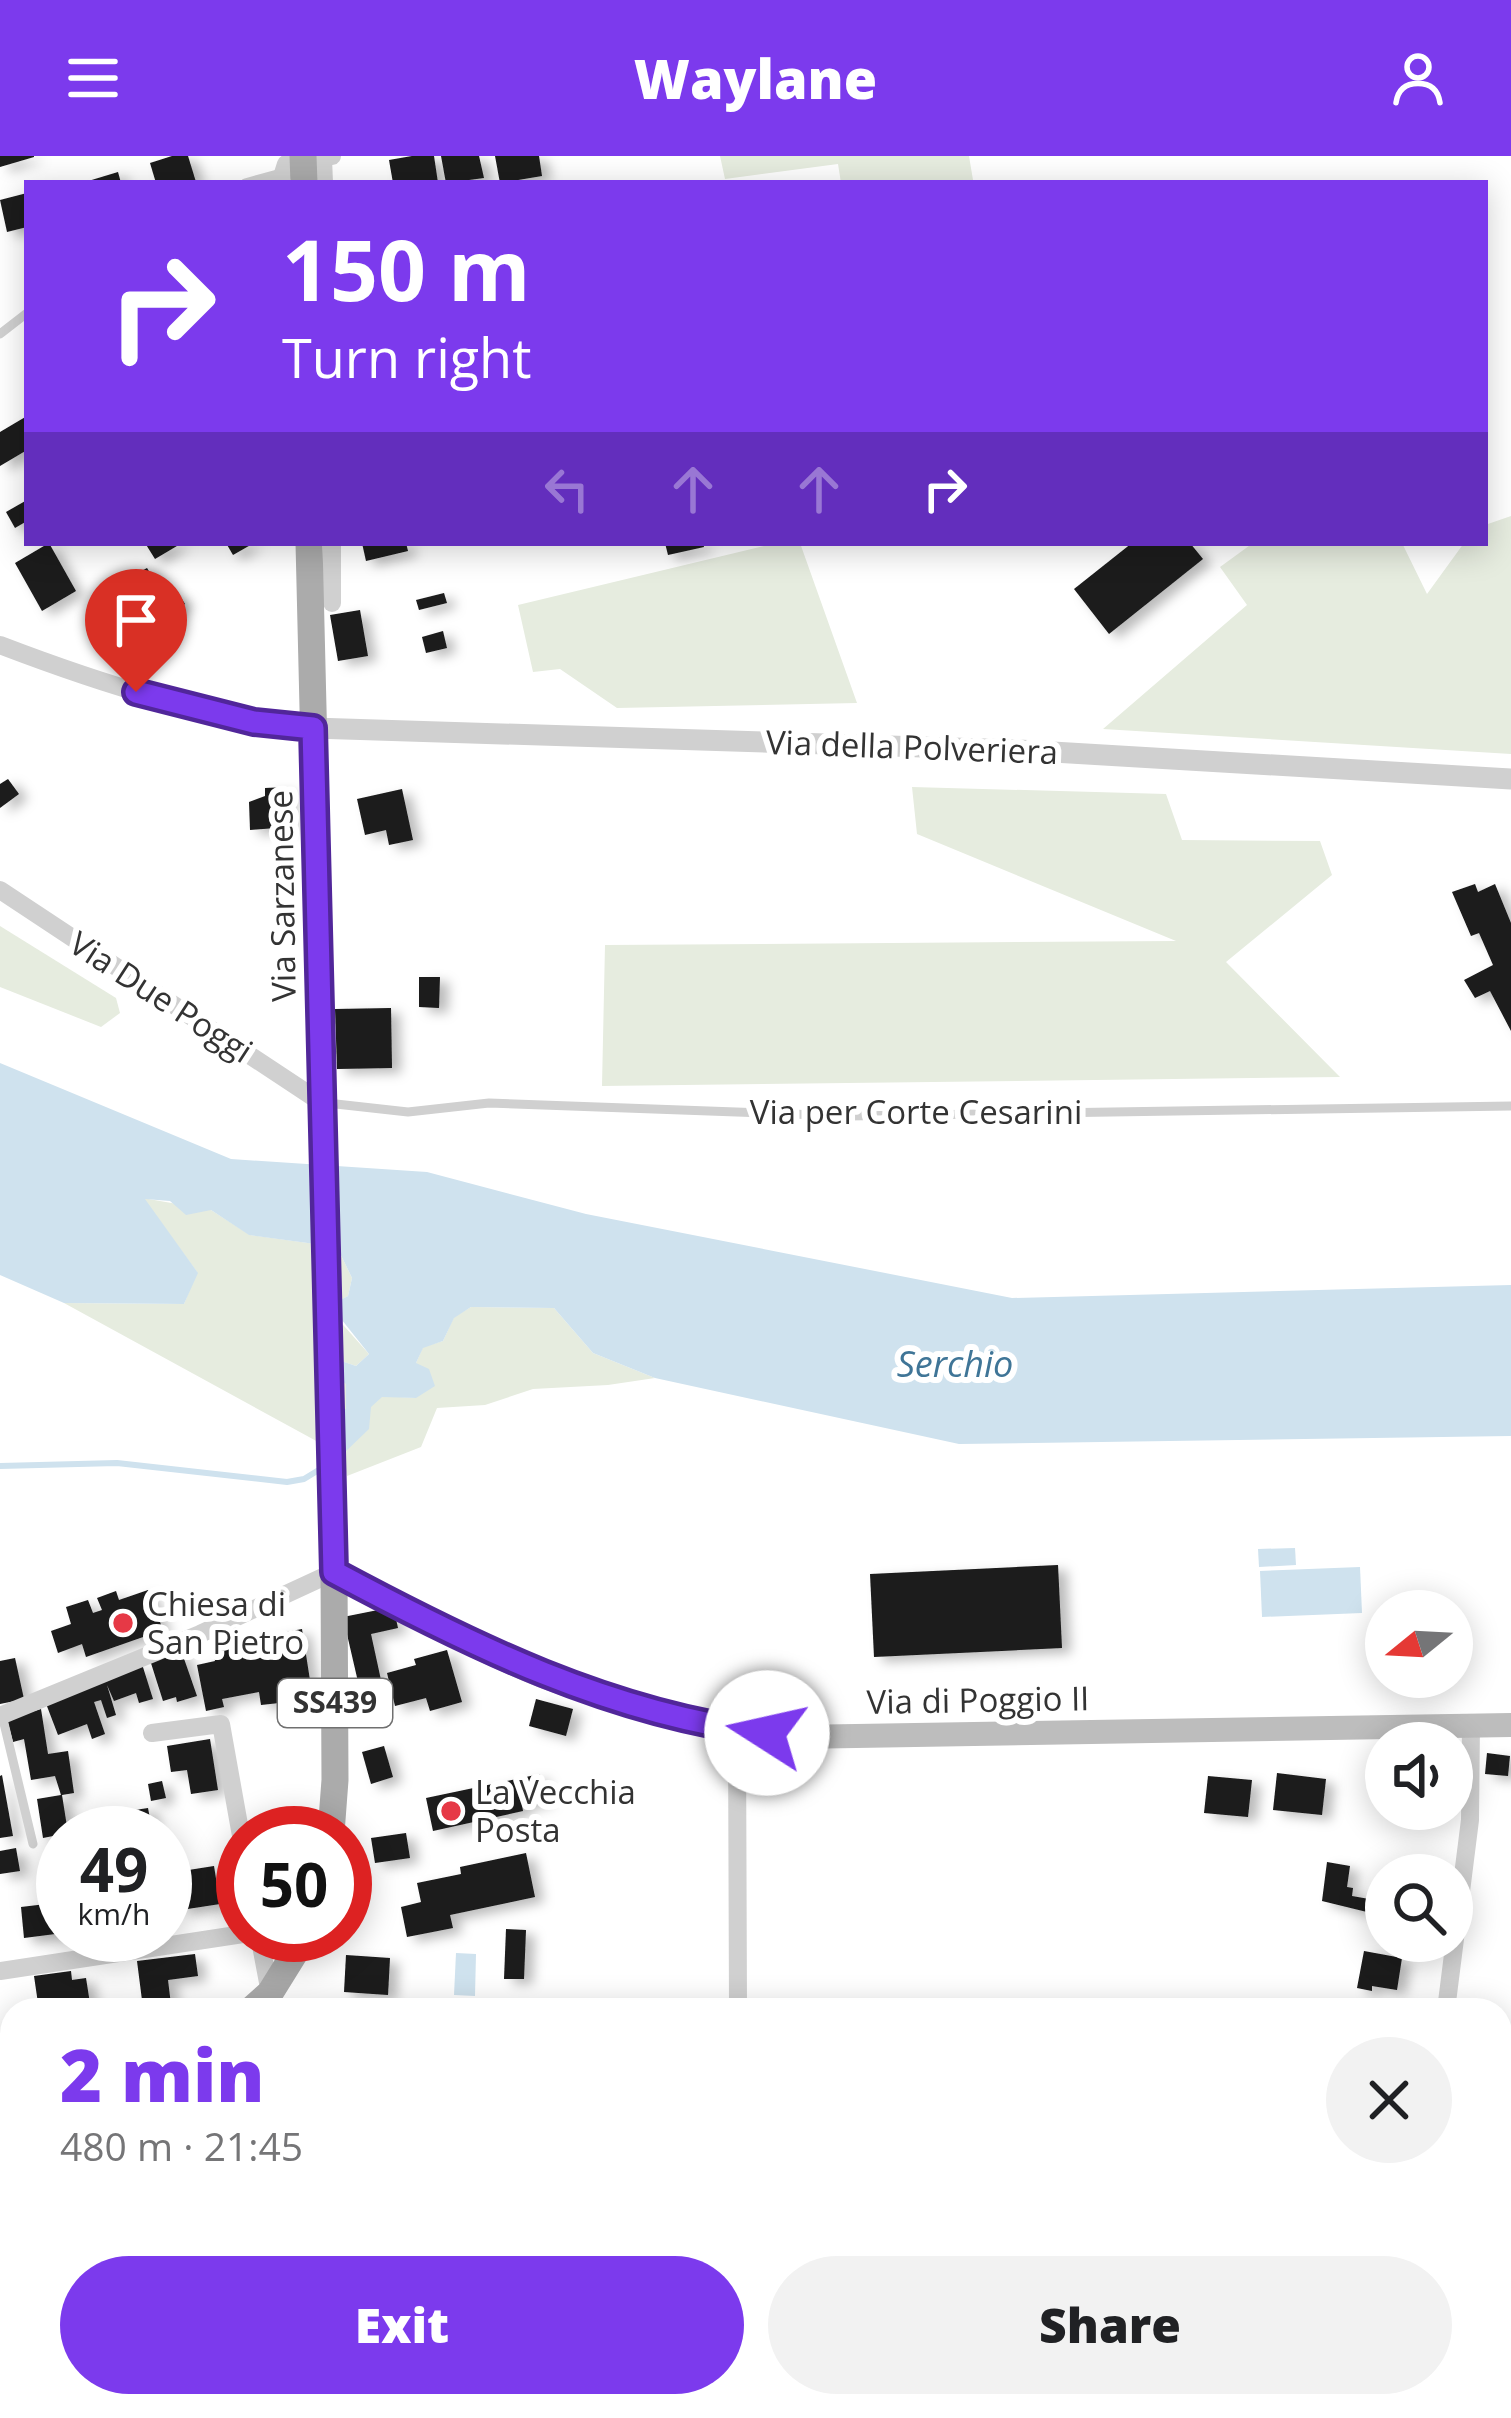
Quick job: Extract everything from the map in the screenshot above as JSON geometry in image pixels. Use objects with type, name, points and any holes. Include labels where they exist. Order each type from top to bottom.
[{"type":"main road","name":"Via Sarzanese","points":[[309,546],[322,1102]]},
{"type":"main road","name":"SS439","points":[[322,1102],[334,1572],[334,1806]]},
{"type":"main road","name":"Via di Poggio II","points":[[334,1572],[554,1680],[737,1730],[797,1737],[1365,1726]]},
{"type":"main road","name":"Via di Poggio II","points":[[1473,1724],[1511,1725]]},
{"type":"main road","points":[[269,1998],[290,1962]]},
{"type":"street","points":[[299,168],[332,156]]},
{"type":"street","points":[[332,546],[332,603]]},
{"type":"street","points":[[0,645],[97,682],[254,722],[313,728]]},
{"type":"street","name":"Via della Polveriera","points":[[313,728],[1019,750],[1511,779]]},
{"type":"street","name":"Via Due Poggi","points":[[0,890],[322,1102]]},
{"type":"street","points":[[1,1715],[200,1634],[334,1572]]},
{"type":"street","points":[[152,1733],[221,1724],[236,1806]]},
{"type":"street","points":[[737,1730],[738,1998]]},
{"type":"street","points":[[1448,1998],[1469,1830]]},
{"type":"street","points":[[0,1971],[216,1938]]},
{"type":"street","points":[[262,1962],[265,1998]]},
{"type":"lane","points":[[256,180],[299,168]]},
{"type":"lane","points":[[0,334],[24,315]]},
{"type":"lane","name":"Via per Corte Cesarini","points":[[322,1102],[408,1112],[489,1103],[847,1116],[1511,1106]]},
{"type":"lane","points":[[1,1715],[32,1844]]},
{"type":"shaded area","points":[[720,156],[969,156],[973,180],[841,180],[838,164],[725,179]]},
{"type":"shaded area","points":[[1511,516],[1511,754],[1103,729],[1247,605],[1220,567],[1249,546],[1403,546],[1427,594],[1462,546],[1488,546],[1488,524]]},
{"type":"shaded area","points":[[764,546],[801,546],[857,703],[617,708],[560,669],[533,672],[518,605]]},
{"type":"shaded area","points":[[912,787],[1166,794],[1182,840],[1320,841],[1332,875],[1226,962],[1340,1077],[602,1086],[605,945],[1176,941],[917,834]]},
{"type":"shaded area","points":[[0,926],[116,998],[120,1013],[101,1027],[0,987]]},
{"type":"shaded area","points":[[143,1198],[211,1210],[250,1235],[337,1247],[352,1278],[348,1296],[331,1305],[369,1354],[356,1366],[326,1356],[346,1383],[346,1410],[322,1407],[324,1428],[382,1396],[416,1398],[416,1363],[423,1347],[443,1341],[454,1317],[471,1307],[554,1308],[593,1353],[655,1378],[533,1389],[485,1405],[437,1408],[421,1447],[347,1476],[342,1455],[64,1303],[184,1304],[197,1272]]},
{"type":"water","name":"Serchio","points":[[0,1063],[231,1159],[427,1172],[586,1214],[1012,1298],[1511,1285],[1511,1436],[959,1444],[655,1378],[593,1353],[554,1308],[471,1307],[454,1318],[443,1341],[423,1348],[416,1363],[429,1369],[435,1386],[416,1398],[382,1397],[371,1407],[369,1429],[342,1455],[321,1407],[346,1409],[346,1384],[334,1375],[324,1355],[356,1366],[369,1354],[330,1305],[348,1296],[352,1278],[337,1247],[249,1235],[211,1210],[186,1215],[170,1201],[145,1199],[198,1273],[184,1304],[64,1303],[0,1275]]},
{"type":"water","points":[[1295,1548],[1296,1565],[1259,1567],[1258,1549]]},
{"type":"water","points":[[1360,1567],[1362,1613],[1262,1617],[1260,1571]]},
{"type":"water","points":[[456,1953],[476,1954],[475,1996],[454,1995]]},
{"type":"building","points":[[0,156],[34,156],[34,157],[0,167]]},
{"type":"building","points":[[188,156],[195,180],[155,180],[150,163]]},
{"type":"building","points":[[434,156],[438,180],[392,180],[389,160]]},
{"type":"building","points":[[441,156],[479,156],[484,178],[445,180]]},
{"type":"building","points":[[495,156],[539,156],[542,176],[499,180]]},
{"type":"building","points":[[118,172],[120,180],[92,180]]},
{"type":"building","points":[[24,194],[24,228],[7,232],[0,200]]},
{"type":"building","points":[[24,418],[24,452],[0,466],[0,432]]},
{"type":"building","points":[[24,502],[24,523],[15,528],[6,512]]},
{"type":"building","points":[[51,546],[76,591],[42,611],[15,563]]},
{"type":"building","points":[[147,546],[177,546],[155,559]]},
{"type":"building","points":[[228,546],[249,546],[233,555]]},
{"type":"building","points":[[363,546],[407,546],[408,551],[366,561]]},
{"type":"building","points":[[666,546],[704,547],[668,555]]},
{"type":"building","points":[[1128,546],[1192,546],[1203,559],[1109,634],[1074,589]]},
{"type":"building","points":[[147,568],[153,578],[142,585],[136,574]]},
{"type":"building","points":[[178,593],[185,604],[156,622],[149,611]]},
{"type":"building","points":[[444,593],[447,603],[419,610],[416,600]]},
{"type":"building","points":[[360,610],[368,656],[338,661],[330,615]]},
{"type":"building","points":[[443,631],[447,648],[426,653],[422,637]]},
{"type":"building","points":[[8,779],[19,794],[0,808],[0,784]]},
{"type":"building","points":[[287,787],[289,827],[250,830],[249,802],[265,796],[265,788]]},
{"type":"building","points":[[402,789],[413,840],[389,845],[386,830],[365,835],[357,799]]},
{"type":"building","points":[[1475,884],[1478,892],[1495,884],[1511,923],[1511,1031],[1490,991],[1475,998],[1464,980],[1493,965],[1479,933],[1471,936],[1452,892]]},
{"type":"building","points":[[419,977],[440,977],[439,1008],[419,1007]]},
{"type":"building","points":[[391,1008],[392,1068],[337,1069],[335,1009]]},
{"type":"building","points":[[1058,1565],[1062,1648],[874,1657],[870,1574]]},
{"type":"building","name":"Chiesa di San Pietro","points":[[148,1590],[163,1630],[86,1657],[82,1644],[58,1653],[51,1631],[71,1624],[66,1607],[88,1600],[93,1613],[102,1610],[97,1598],[116,1591],[119,1600]]},
{"type":"building","points":[[378,1610],[396,1619],[398,1628],[371,1634],[384,1694],[362,1699],[343,1617]]},
{"type":"building","points":[[302,1629],[314,1706],[261,1705],[259,1692],[222,1699],[224,1707],[206,1711],[197,1665],[215,1661],[212,1646]]},
{"type":"building","points":[[181,1650],[197,1696],[163,1701],[150,1660]]},
{"type":"building","points":[[447,1650],[462,1702],[430,1711],[426,1698],[395,1706],[387,1673]]},
{"type":"building","points":[[15,1658],[24,1699],[0,1704],[0,1661]]},
{"type":"building","points":[[142,1664],[153,1699],[139,1703],[136,1693],[114,1701],[107,1685],[116,1715],[107,1718],[101,1700],[94,1702],[105,1734],[92,1739],[87,1724],[58,1735],[45,1701]]},
{"type":"building","points":[[536,1699],[573,1709],[566,1736],[529,1726]]},
{"type":"building","points":[[41,1709],[48,1754],[68,1751],[74,1793],[62,1795],[64,1806],[38,1806],[37,1799],[61,1795],[55,1776],[31,1780],[24,1739],[13,1742],[7,1719]]},
{"type":"building","points":[[210,1739],[218,1790],[191,1794],[187,1770],[171,1772],[167,1746]]},
{"type":"building","points":[[384,1746],[393,1777],[371,1784],[362,1752]]},
{"type":"building","points":[[1487,1753],[1510,1756],[1508,1776],[1485,1774]]},
{"type":"building","points":[[1277,1773],[1326,1779],[1322,1815],[1273,1810]]},
{"type":"building","points":[[540,1774],[545,1800],[522,1805],[523,1811],[433,1831],[426,1798]]},
{"type":"building","points":[[0,1776],[13,1836],[0,1838]]},
{"type":"building","points":[[1208,1776],[1252,1780],[1248,1817],[1204,1813]]},
{"type":"building","points":[[162,1781],[166,1798],[151,1801],[148,1784]]},
{"type":"building","points":[[406,1833],[410,1858],[375,1863],[372,1838]]},
{"type":"building","points":[[16,1848],[20,1871],[0,1874],[0,1851]]},
{"type":"building","points":[[526,1853],[535,1897],[450,1915],[453,1928],[407,1937],[401,1907],[421,1902],[417,1883],[461,1874],[460,1867]]},
{"type":"building","points":[[1327,1862],[1350,1866],[1347,1887],[1353,1888],[1352,1896],[1365,1898],[1365,1912],[1322,1901]]},
{"type":"building","points":[[214,1866],[216,1905],[192,1908],[192,1869]]},
{"type":"building","points":[[36,1905],[36,1936],[24,1938],[21,1907]]},
{"type":"building","points":[[506,1929],[526,1930],[524,1979],[504,1979]]},
{"type":"building","points":[[1364,1951],[1365,1962],[1401,1962],[1397,1990],[1357,1988]]},
{"type":"building","points":[[195,1954],[198,1976],[168,1980],[170,1998],[142,1998],[137,1962],[192,1962]]},
{"type":"building","points":[[390,1958],[388,1995],[344,1992],[346,1962]]},
{"type":"building","points":[[71,1971],[72,1980],[86,1978],[89,1998],[37,1998],[34,1976]]},
{"type":"waterway","points":[[0,1466],[117,1463],[287,1482],[322,1468]]},
{"type":"place","name":"Chiesa di San Pietro","points":[[123,1623]]},
{"type":"place","name":"La Vecchia Posta","points":[[451,1811]]},
{"type":"route","points":[[136,692],[254,722],[313,728],[334,1572],[554,1680],[667,1714],[767,1733]]}]
